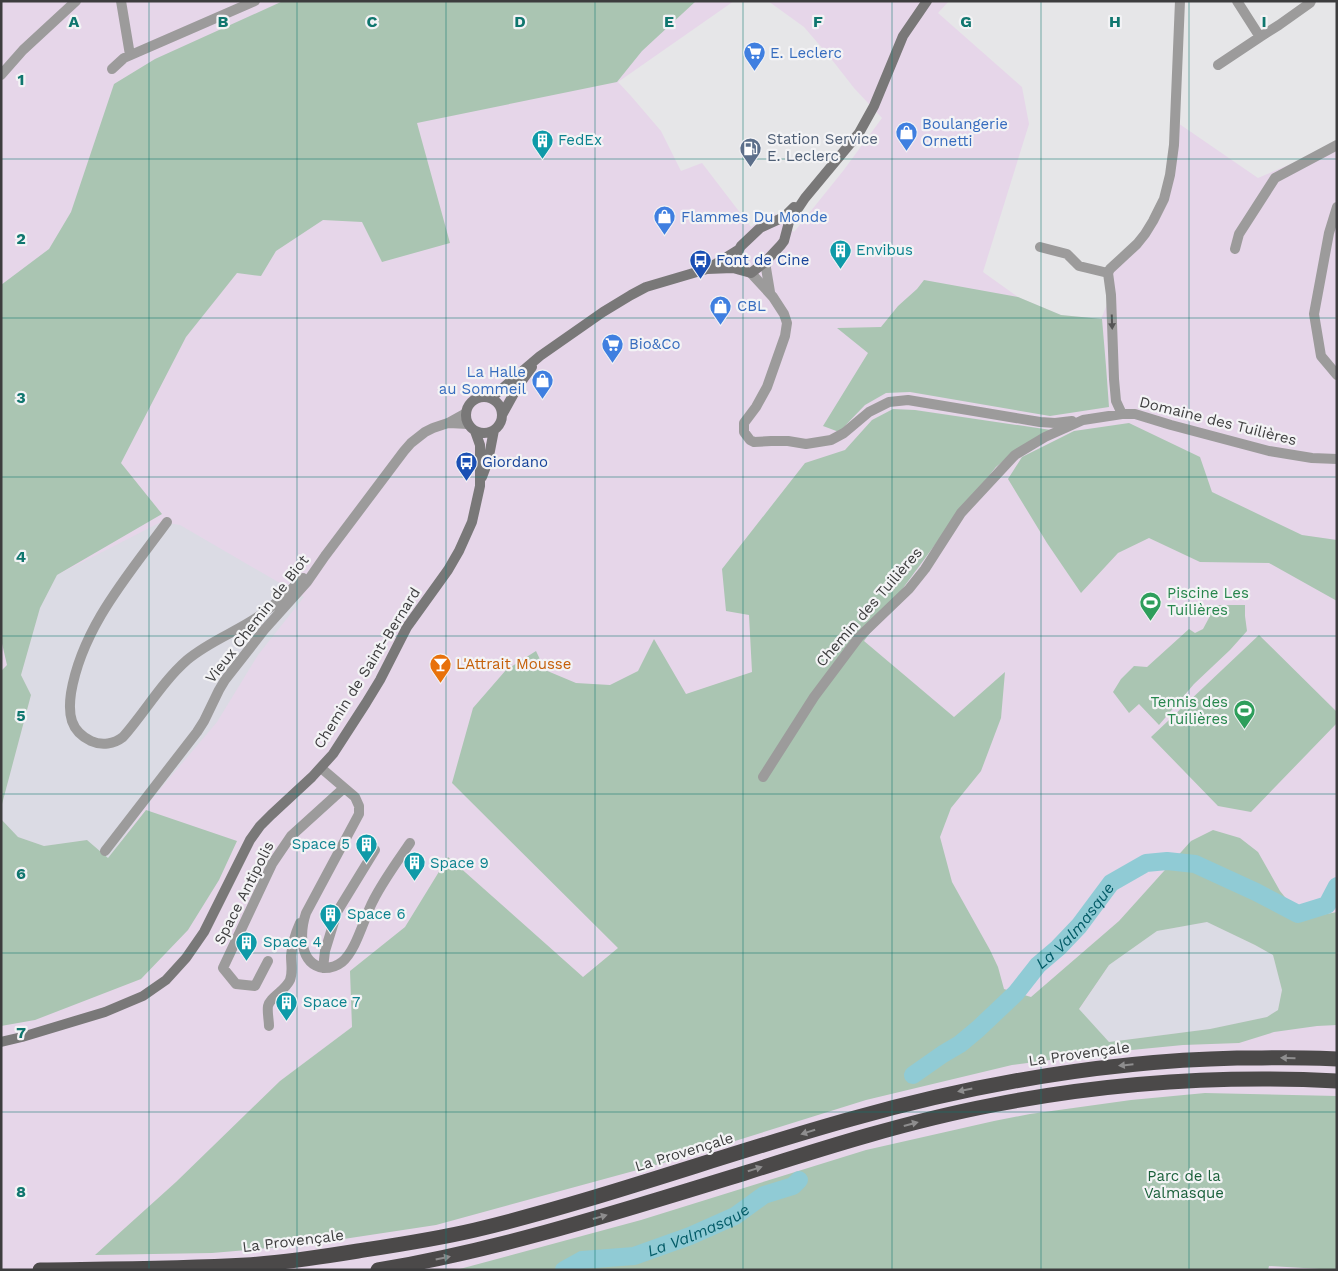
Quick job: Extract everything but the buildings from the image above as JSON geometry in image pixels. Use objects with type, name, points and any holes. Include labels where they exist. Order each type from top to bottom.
[{"type":"highway","name":"La Provençale","points":[[40,1270],[248,1265],[291,1261],[408,1244],[472,1231],[543,1213],[850,1119],[985,1086],[1033,1077],[1151,1062],[1262,1058],[1337,1059]]},
{"type":"highway","points":[[378,1270],[463,1254],[541,1234],[867,1136],[992,1105],[1087,1090],[1143,1084],[1269,1079],[1337,1081]]},
{"type":"main road","points":[[491,398],[540,356],[604,312],[646,287],[707,269],[733,268],[747,272],[765,262],[781,246],[789,222],[805,198],[859,133],[874,106],[903,36],[927,1]]},
{"type":"main road","points":[[707,269],[738,250],[760,228],[784,217],[805,198]]},
{"type":"main road","points":[[770,224],[780,228],[785,236]]},
{"type":"main road","points":[[738,250],[736,260],[738,265],[747,272]]},
{"type":"main road","points":[[502,415],[499,405],[491,398],[480,397],[470,403],[470,422],[485,433],[494,430],[500,423],[502,415],[518,386],[540,356]]},
{"type":"main road","name":"Chemin de Saint-Bernard","points":[[1,1042],[22,1038],[105,1012],[143,996],[166,980],[196,946],[250,840],[260,826],[321,768],[333,754],[380,680],[407,627],[448,570],[459,551],[472,522],[480,480],[480,445],[470,422]]},
{"type":"main road","name":"Chemin de Saint-Bernard","points":[[480,480],[488,461],[494,430]]},
{"type":"street","points":[[1,75],[23,50],[76,1]]},
{"type":"street","points":[[121,1],[130,55]]},
{"type":"street","points":[[112,69],[130,55],[255,1]]},
{"type":"street","points":[[1122,414],[1116,400],[1111,295],[1108,273],[1142,238],[1164,199],[1170,175],[1174,145],[1180,1]]},
{"type":"street","points":[[1237,1],[1260,37]]},
{"type":"street","points":[[1218,65],[1279,25],[1310,3],[1310,1]]},
{"type":"street","points":[[1235,249],[1239,234],[1275,178],[1337,145]]},
{"type":"street","points":[[1337,207],[1329,233],[1314,314],[1322,356],[1337,375]]},
{"type":"street","points":[[1040,248],[1067,254],[1079,266],[1108,273]]},
{"type":"street","points":[[765,262],[770,294]]},
{"type":"street","points":[[747,272],[770,294],[784,314],[787,323],[785,336],[767,387],[744,423],[743,428],[746,436],[754,442],[772,441],[806,444],[831,440],[869,412],[888,402],[908,400],[1055,424],[1083,420]]},
{"type":"street","name":"Chemin des Tuilières","points":[[763,777],[814,697],[859,637],[909,589],[925,569],[961,513],[1015,455],[1045,437],[1083,420],[1122,414]]},
{"type":"street","name":"Domaine des Tuilières","points":[[1122,414],[1148,417],[1268,451],[1312,458],[1337,459]]},
{"type":"street","name":"Vieux Chemin de Biot","points":[[105,851],[198,732],[225,680],[264,630],[307,582],[411,443],[433,428],[448,423],[470,422]]},
{"type":"street","points":[[167,522],[102,613],[77,666],[70,712],[78,732],[95,743],[110,743],[123,737],[173,673],[201,650],[254,620],[273,606],[325,556]]},
{"type":"street","points":[[269,1026],[269,1004],[286,986],[292,971],[293,938],[359,814],[359,806],[355,797],[321,768]]},
{"type":"street","name":"Space Antipolis","points":[[268,961],[255,986],[236,984],[223,968],[272,864],[291,836],[344,788]]},
{"type":"street","points":[[306,913],[302,934],[306,955],[313,963],[323,968],[341,963],[349,954],[374,899],[410,842]]},
{"type":"street","points":[[323,968],[325,952],[337,912],[375,850]]},
{"type":"shaded area","points":[[1,1],[734,1],[618,82],[661,131],[681,171],[702,163],[751,227],[773,212],[794,232],[843,171],[882,118],[854,88],[804,27],[768,1],[949,1],[938,13],[1022,87],[1029,124],[983,272],[1018,297],[1061,315],[1101,319],[1111,295],[1108,273],[1118,263],[1164,199],[1175,121],[1258,178],[1337,144],[1337,1270],[1,1270]]},
{"type":"shaded area","points":[[161,522],[180,525],[304,597],[258,655],[217,722],[145,807],[108,859],[87,840],[44,846],[18,837],[1,819],[1,808],[31,695],[21,675],[40,608],[57,575]]},
{"type":"shaded area","points":[[1207,922],[1273,955],[1282,990],[1278,1010],[1267,1017],[1210,1029],[1109,1042],[1079,1010],[1109,965],[1157,931]]},
{"type":"green space","points":[[283,1],[696,1],[642,51],[617,82],[417,123],[450,243],[382,262],[362,222],[323,220],[276,251],[261,276],[237,273],[186,337],[121,463],[162,514],[57,575],[40,608],[21,675],[31,695],[1,808],[1,671],[7,665],[1,639],[1,285],[49,249],[71,212],[114,84],[155,59]]},
{"type":"green space","points":[[924,280],[1018,297],[1061,315],[1102,319],[1109,407],[1050,416],[910,392],[886,393],[865,405],[839,432],[823,426],[868,353],[837,328],[881,327],[898,306]]},
{"type":"green space","points":[[893,409],[915,410],[1051,430],[1020,447],[996,467],[951,523],[864,641],[954,717],[1005,672],[1001,718],[981,771],[951,808],[940,837],[952,882],[990,950],[998,967],[1004,989],[1031,997],[1119,921],[1191,841],[1213,830],[1240,838],[1258,852],[1280,891],[1293,907],[1316,916],[1337,912],[1337,1025],[1274,1032],[1239,1043],[1183,1045],[1012,1065],[866,1100],[674,1160],[436,1225],[304,1245],[212,1253],[95,1255],[176,1182],[280,1081],[352,1027],[350,971],[405,927],[448,857],[583,977],[618,948],[452,783],[473,708],[506,670],[536,651],[545,670],[576,683],[610,685],[638,671],[654,639],[686,694],[752,672],[749,615],[726,611],[722,569],[805,463],[845,450],[872,420]],"holes":[[[1207,922],[1273,955],[1282,990],[1278,1010],[1267,1017],[1210,1029],[1109,1042],[1079,1009],[1109,965],[1157,931]]]},
{"type":"green space","points":[[1129,423],[1200,457],[1212,492],[1302,535],[1337,540],[1337,601],[1269,563],[1200,562],[1149,538],[1118,553],[1081,593],[1047,543],[1008,479],[1022,457],[1074,431]]},
{"type":"green space","points":[[1205,605],[1245,605],[1247,631],[1194,684],[1159,725],[1139,704],[1129,713],[1113,692],[1121,679],[1134,666],[1147,667],[1189,629],[1195,633],[1203,629],[1210,616]]},
{"type":"green space","name":"Tennis des Tuilières","points":[[1259,635],[1337,712],[1337,723],[1251,812],[1218,806],[1151,737]]},
{"type":"green space","points":[[146,810],[237,841],[219,880],[188,930],[141,979],[35,1020],[1,1026],[1,819],[18,837],[44,846],[87,840],[108,858]]},
{"type":"green space","name":"Parc de la Valmasque","points":[[1205,1093],[1337,1096],[1337,1270],[1269,1266],[1268,1270],[456,1270],[641,1220],[866,1150],[1030,1114],[1131,1100]]},
{"type":"waterway","name":"La Valmasque","points":[[913,1075],[960,1044],[978,1029],[1016,993],[1038,965],[1079,926],[1111,883],[1146,863],[1167,861],[1195,864],[1298,914],[1327,905],[1337,886]]},
{"type":"waterway","name":"La Valmasque","points":[[564,1270],[582,1260],[634,1256],[690,1236],[735,1216],[764,1195],[793,1186],[799,1180]]},
{"type":"place","name":"E. Leclerc","points":[[754,72]]},
{"type":"place","name":"Boulangerie Ornetti","points":[[906,152]]},
{"type":"place","name":"FedEx","points":[[542,159]]},
{"type":"place","name":"Station Service E. Leclerc","points":[[751,167]]},
{"type":"place","name":"Flammes Du Monde","points":[[665,236]]},
{"type":"place","name":"Envibus","points":[[840,269]]},
{"type":"place","name":"Font de Cine","points":[[700,279]]},
{"type":"place","name":"CBL","points":[[721,325]]},
{"type":"place","name":"Bio&Co","points":[[613,363]]},
{"type":"place","name":"La Halle au Sommeil","points":[[542,400]]},
{"type":"place","name":"Giordano","points":[[466,481]]},
{"type":"place","name":"Piscine Les Tuilières","points":[[1151,621]]},
{"type":"place","name":"L'Attrait Mousse","points":[[440,683]]},
{"type":"place","name":"Tennis des Tuilières","points":[[1244,730]]},
{"type":"place","name":"Space 5","points":[[366,863]]},
{"type":"place","name":"Space 9","points":[[414,882]]},
{"type":"place","name":"Space 6","points":[[331,933]]},
{"type":"place","name":"Space 4","points":[[247,961]]},
{"type":"place","name":"Space 7","points":[[287,1021]]}]
